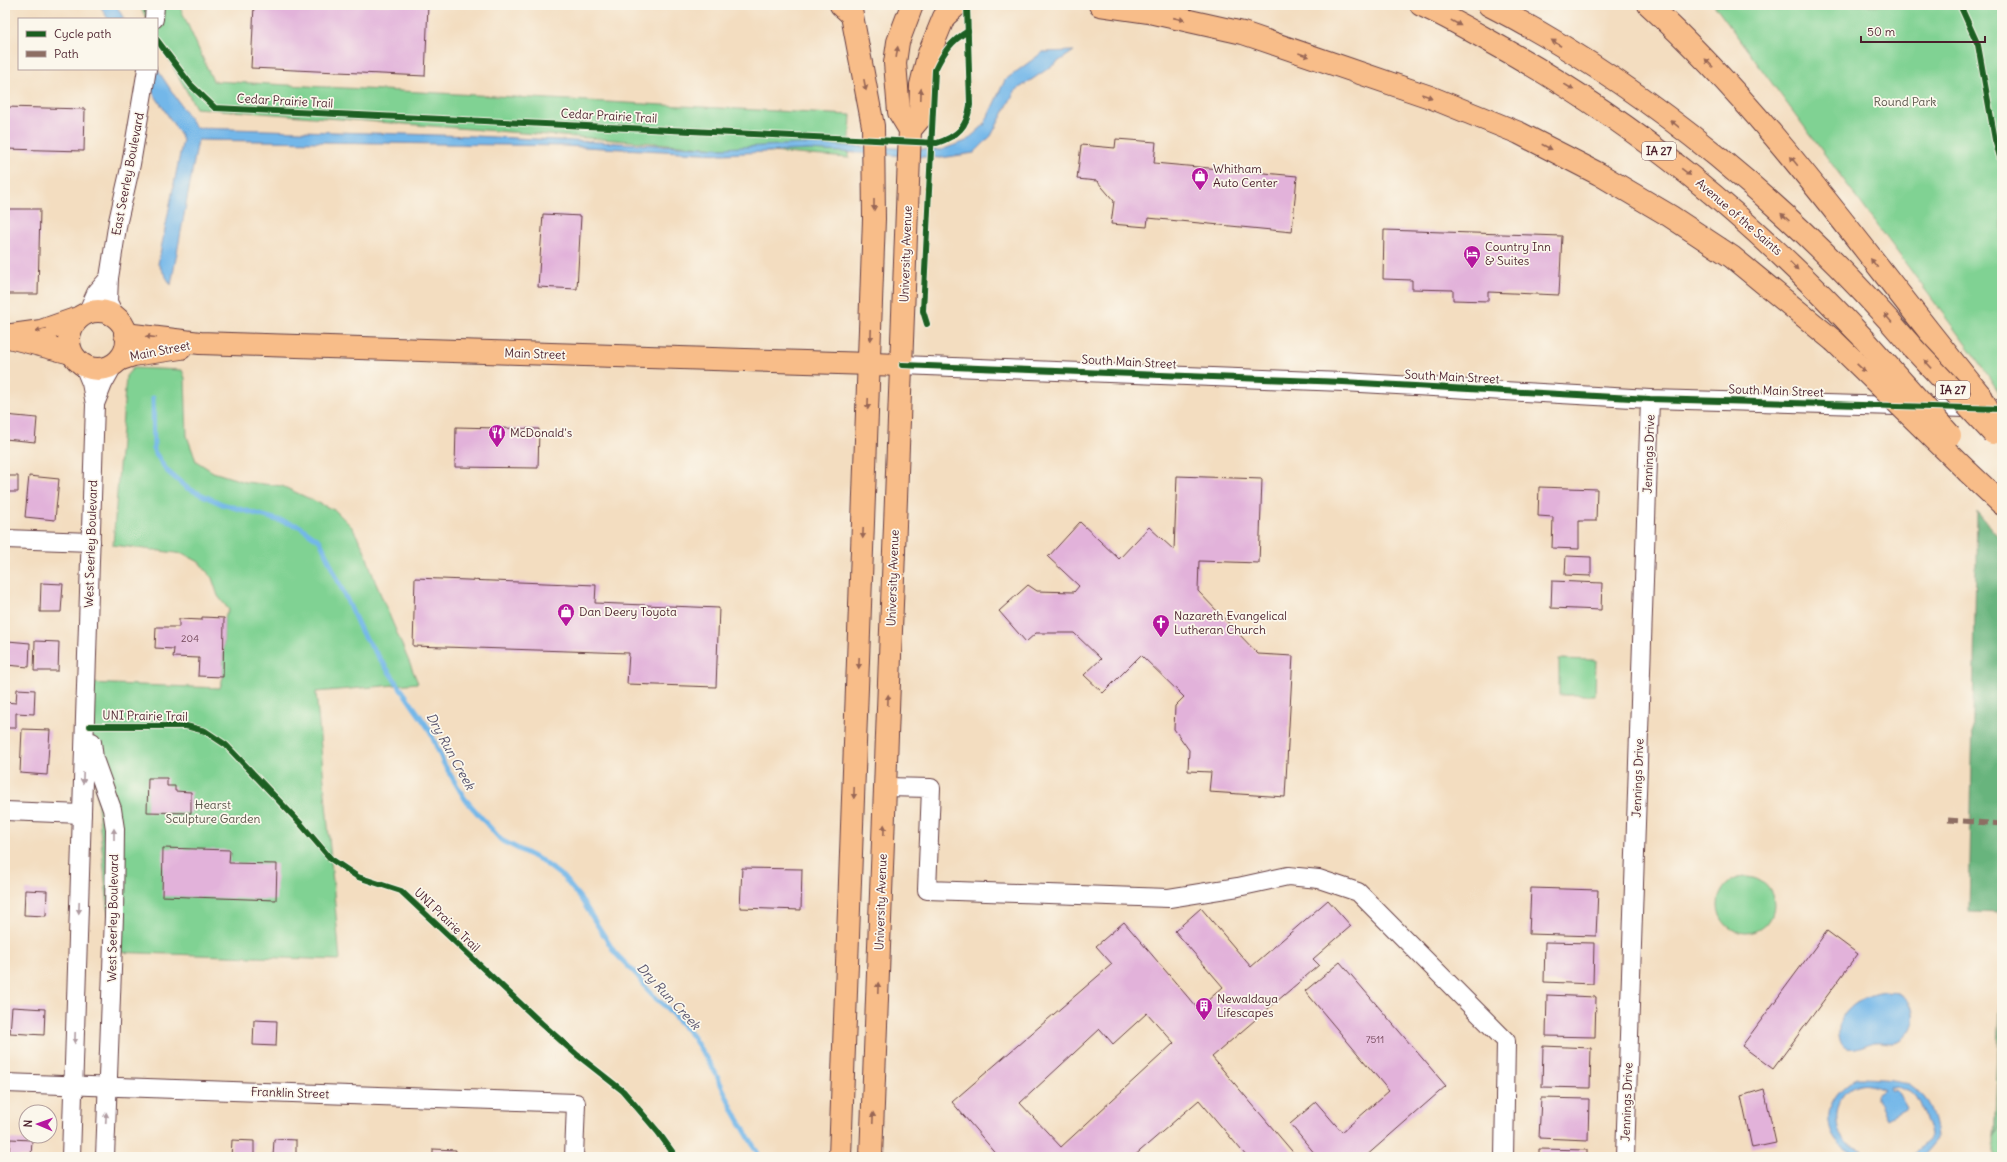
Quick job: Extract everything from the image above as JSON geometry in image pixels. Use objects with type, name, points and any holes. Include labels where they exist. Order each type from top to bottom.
[{"type":"main road","points":[[912,5],[898,42],[895,63],[899,112],[910,130],[920,118],[921,85],[928,56],[944,17],[957,5]]},
{"type":"main road","points":[[1100,5],[1149,12],[1243,34],[1430,97],[1519,133],[1599,174],[1670,216],[1732,257],[1834,341],[1975,472],[2002,504]]},
{"type":"main road","name":"Avenue of the Saints","points":[[1421,5],[1534,65],[1581,95],[1698,181],[1781,254],[1864,340],[1975,472],[2002,494]]},
{"type":"main road","name":"IA 27","points":[[1490,5],[1553,41],[1665,115],[1757,191],[1836,265],[1882,311],[1913,348],[2002,444]]},
{"type":"main road","points":[[1649,5],[1712,66],[1754,113],[1981,396],[2002,439]]},
{"type":"main road","points":[[840,1157],[870,365],[874,166],[873,126],[848,8]]},
{"type":"main road","name":"University Avenue","points":[[871,1157],[910,130]]},
{"type":"main road","points":[[96,311],[106,312],[120,325],[128,341],[126,351],[117,363],[99,369],[78,359],[5,336],[41,330],[96,311]]},
{"type":"main road","points":[[78,359],[69,344],[69,334],[73,325],[83,315]]},
{"type":"main road","name":"Main Street","points":[[120,325],[200,343],[870,365]]},
{"type":"main road","name":"Main Street","points":[[117,363],[133,355],[176,349],[200,343]]},
{"type":"main road","name":"South Main Street","points":[[870,365],[902,365]]},
{"type":"street","points":[[154,18],[155,5]]},
{"type":"street","name":"East Seerley Boulevard","points":[[120,325],[108,302],[109,278],[118,221],[142,104],[147,70]]},
{"type":"street","points":[[83,315],[96,293],[109,278]]},
{"type":"street","name":"West Seerley Boulevard","points":[[71,1157],[91,542],[94,404],[91,383],[78,359]]},
{"type":"street","name":"West Seerley Boulevard","points":[[94,404],[103,384],[117,363]]},
{"type":"street","name":"South Main Street","points":[[902,365],[1343,382],[1650,399],[2002,409]]},
{"type":"street","name":"Jennings Drive","points":[[1625,1157],[1650,399]]},
{"type":"street","points":[[5,539],[91,542]]},
{"type":"street","name":"West Seerley Boulevard","points":[[86,683],[94,759],[112,809],[115,829],[105,1157]]},
{"type":"street","points":[[885,787],[931,788],[927,890],[1169,898],[1238,887],[1288,876],[1319,878],[1358,892],[1506,1041],[1504,1157]]},
{"type":"street","points":[[5,811],[82,814]]},
{"type":"street","name":"Franklin Street","points":[[5,1083],[576,1103],[574,1157]]},
{"type":"green space","points":[[139,5],[179,5],[213,81],[851,115],[849,158],[196,108],[158,40],[158,18],[146,18]]},
{"type":"green space","name":"Round Park","points":[[1714,5],[2002,5],[2002,397],[1981,365]]},
{"type":"green space","name":"Hearst Sculpture Garden","points":[[133,368],[182,370],[185,378],[187,436],[196,461],[213,472],[245,482],[282,486],[336,511],[352,527],[364,549],[375,581],[418,683],[316,692],[340,960],[112,952],[86,683],[220,688],[223,677],[224,618],[229,610],[218,596],[212,578],[199,562],[184,554],[113,545],[126,376]]},
{"type":"green space","points":[[1977,512],[2002,541],[2002,913],[1969,912]]},
{"type":"green space","points":[[1559,659],[1596,660],[1595,695],[1559,695]]},
{"type":"green space","points":[[1746,877],[1757,879],[1766,885],[1772,894],[1774,905],[1772,916],[1766,925],[1757,931],[1746,933],[1735,931],[1726,925],[1720,916],[1718,905],[1720,894],[1726,885],[1735,879]]},
{"type":"green space","points":[[2002,963],[2002,1122],[1994,1137]]},
{"type":"green space","points":[[2002,1122],[2002,1157],[1994,1157],[1994,1137]]},
{"type":"water","points":[[100,5],[116,5],[123,18],[107,18]]},
{"type":"water","points":[[1074,51],[1015,91],[991,136],[974,153],[941,158],[809,150],[722,154],[563,146],[198,140],[171,285],[158,264],[183,139],[139,70],[158,70],[196,128],[473,136],[721,148],[803,144],[941,150],[966,141],[984,125],[1005,80],[1043,52]]},
{"type":"water","points":[[1877,993],[1897,993],[1909,1002],[1912,1008],[1913,1022],[1907,1035],[1895,1043],[1875,1042],[1854,1048],[1844,1047],[1841,1043],[1839,1035],[1839,1026],[1847,1010],[1860,1000]]},
{"type":"water","points":[[1857,1078],[1884,1079],[1905,1082],[1921,1094],[1926,1101],[1935,1124],[1937,1139],[1922,1157],[1913,1157],[1918,1149],[1930,1138],[1928,1127],[1919,1104],[1913,1094],[1898,1087],[1890,1087],[1891,1090],[1897,1091],[1907,1108],[1887,1119],[1876,1097],[1878,1093],[1884,1089],[1872,1085],[1860,1084],[1852,1087],[1841,1099],[1838,1107],[1837,1124],[1844,1139],[1851,1145],[1876,1157],[1858,1155],[1845,1148],[1835,1138],[1830,1126],[1829,1114],[1833,1100],[1842,1088]]},
{"type":"building","points":[[254,5],[428,5],[425,76],[251,68]]},
{"type":"building","points":[[5,107],[85,109],[84,151],[5,149]]},
{"type":"building","name":"Whitham Auto Center","points":[[1116,139],[1156,142],[1154,163],[1297,176],[1292,232],[1148,218],[1147,227],[1111,224],[1114,201],[1097,181],[1077,179],[1081,145],[1115,148]]},
{"type":"building","points":[[5,209],[40,209],[38,294],[5,294]]},
{"type":"building","points":[[543,214],[581,216],[577,289],[538,287]]},
{"type":"building","name":"Country Inn & Suites","points":[[1384,230],[1562,236],[1559,295],[1488,292],[1488,301],[1453,300],[1453,290],[1412,289],[1412,280],[1383,279]]},
{"type":"building","points":[[5,415],[37,418],[35,442],[5,439]]},
{"type":"building","name":"McDonald's","points":[[456,427],[539,429],[538,468],[455,467]]},
{"type":"building","points":[[5,476],[18,476],[18,492],[8,492],[5,498]]},
{"type":"building","points":[[29,476],[59,479],[55,520],[25,517]]},
{"type":"building","name":"Nazareth Evangelical Lutheran Church","points":[[1177,476],[1262,479],[1259,563],[1199,561],[1198,591],[1258,654],[1293,656],[1285,797],[1209,792],[1211,772],[1188,771],[1189,750],[1174,729],[1175,706],[1184,697],[1141,655],[1103,693],[1084,675],[1101,659],[1074,633],[1036,633],[1026,642],[999,611],[1028,585],[1037,591],[1074,592],[1079,586],[1048,557],[1080,522],[1119,559],[1149,527],[1174,550]]},
{"type":"building","points":[[1539,487],[1597,489],[1596,521],[1579,521],[1579,549],[1552,548],[1553,517],[1538,516]]},
{"type":"building","points":[[1566,556],[1591,557],[1591,576],[1565,575]]},
{"type":"building","name":"Dan Deery Toyota","points":[[415,578],[596,585],[595,603],[719,608],[716,687],[627,684],[629,653],[413,646]]},
{"type":"building","points":[[1552,581],[1602,583],[1601,610],[1551,608]]},
{"type":"building","points":[[41,583],[63,584],[61,612],[40,612]]},
{"type":"building","points":[[202,617],[224,618],[223,677],[198,676],[199,658],[173,657],[174,649],[155,648],[156,627],[179,627],[179,619],[202,620]]},
{"type":"building","points":[[8,641],[30,643],[29,667],[6,665]]},
{"type":"building","points":[[35,641],[59,642],[58,671],[34,671]]},
{"type":"building","points":[[17,689],[35,690],[34,714],[16,713],[16,728],[5,728],[5,702],[16,703]]},
{"type":"building","points":[[22,729],[50,730],[47,775],[20,773]]},
{"type":"building","points":[[148,778],[167,778],[167,786],[175,786],[175,791],[191,792],[191,813],[147,812]]},
{"type":"building","points":[[163,848],[230,850],[229,863],[277,864],[276,900],[162,896]]},
{"type":"building","points":[[742,868],[802,869],[801,910],[740,908]]},
{"type":"building","points":[[1531,888],[1598,890],[1596,936],[1529,934]]},
{"type":"building","points":[[25,890],[47,891],[46,916],[24,915]]},
{"type":"building","name":"Newaldaya Lifescapes","points":[[1328,900],[1351,926],[1313,959],[1319,965],[1212,1057],[1297,1157],[1247,1157],[1199,1100],[1133,1157],[999,1157],[952,1102],[1112,964],[1096,946],[1124,922],[1198,1009],[1223,987],[1175,931],[1201,908],[1251,967]],"holes":[[[1147,1013],[1174,1043],[1061,1147],[1020,1103],[1100,1029],[1113,1044]]]},
{"type":"building","points":[[1827,931],[1858,954],[1773,1069],[1742,1046]]},
{"type":"building","points":[[1545,942],[1594,943],[1593,984],[1544,982]]},
{"type":"building","name":"Newaldaya Lifescapes","points":[[1340,962],[1446,1086],[1365,1157],[1314,1157],[1316,1155],[1290,1124],[1316,1102],[1342,1132],[1389,1091],[1305,991]]},
{"type":"building","points":[[1547,995],[1596,997],[1595,1037],[1546,1036]]},
{"type":"building","points":[[12,1007],[45,1009],[44,1035],[10,1033]]},
{"type":"building","points":[[254,1020],[277,1021],[276,1046],[253,1045]]},
{"type":"building","points":[[1543,1046],[1591,1048],[1590,1088],[1542,1087]]},
{"type":"building","points":[[1764,1089],[1776,1143],[1752,1148],[1741,1096]]},
{"type":"building","points":[[1541,1098],[1589,1099],[1588,1140],[1539,1138]]},
{"type":"building","points":[[10,1139],[18,1139],[18,1144],[32,1144],[31,1157],[9,1157]]},
{"type":"building","points":[[274,1139],[296,1140],[296,1157],[273,1157]]},
{"type":"building","points":[[232,1140],[254,1141],[254,1157],[231,1157]]},
{"type":"building","points":[[433,1149],[456,1150],[455,1157],[433,1157]]},
{"type":"building","points":[[1539,1149],[1587,1150],[1587,1157],[1539,1157]]},
{"type":"waterway","name":"Dry Run Creek","points":[[153,398],[154,451],[167,471],[187,488],[222,504],[299,526],[320,541],[362,633],[429,729],[444,764],[465,799],[501,840],[542,861],[563,877],[581,899],[615,953],[637,975],[651,994],[666,1007],[692,1036],[715,1072],[734,1112],[760,1157]]},
{"type":"marked path","points":[[1948,820],[2002,824]]},
{"type":"cycle path","name":"Cedar Prairie Trail","points":[[158,41],[191,85],[215,108],[937,143],[956,134],[964,125],[969,113],[967,5]]},
{"type":"cycle path","points":[[1960,5],[1978,45],[1995,140],[2002,164]]},
{"type":"cycle path","points":[[927,324],[923,311],[935,70],[948,48],[968,31]]},
{"type":"cycle path","points":[[902,365],[1343,382],[1650,399],[2002,409]]},
{"type":"cycle path","name":"UNI Prairie Trail","points":[[90,726],[186,726],[205,731],[226,745],[300,823],[331,859],[358,877],[401,891],[541,1023],[576,1054],[623,1091],[658,1132],[676,1157]]},
{"type":"place","name":"Whitham Auto Center","points":[[1200,191]]},
{"type":"place","name":"Country Inn & Suites","points":[[1472,269]]},
{"type":"place","name":"McDonald's","points":[[497,448]]},
{"type":"place","name":"Dan Deery Toyota","points":[[566,627]]},
{"type":"place","name":"Nazareth Evangelical Lutheran Church","points":[[1161,638]]},
{"type":"place","name":"Newaldaya Lifescapes","points":[[1204,1021]]}]
